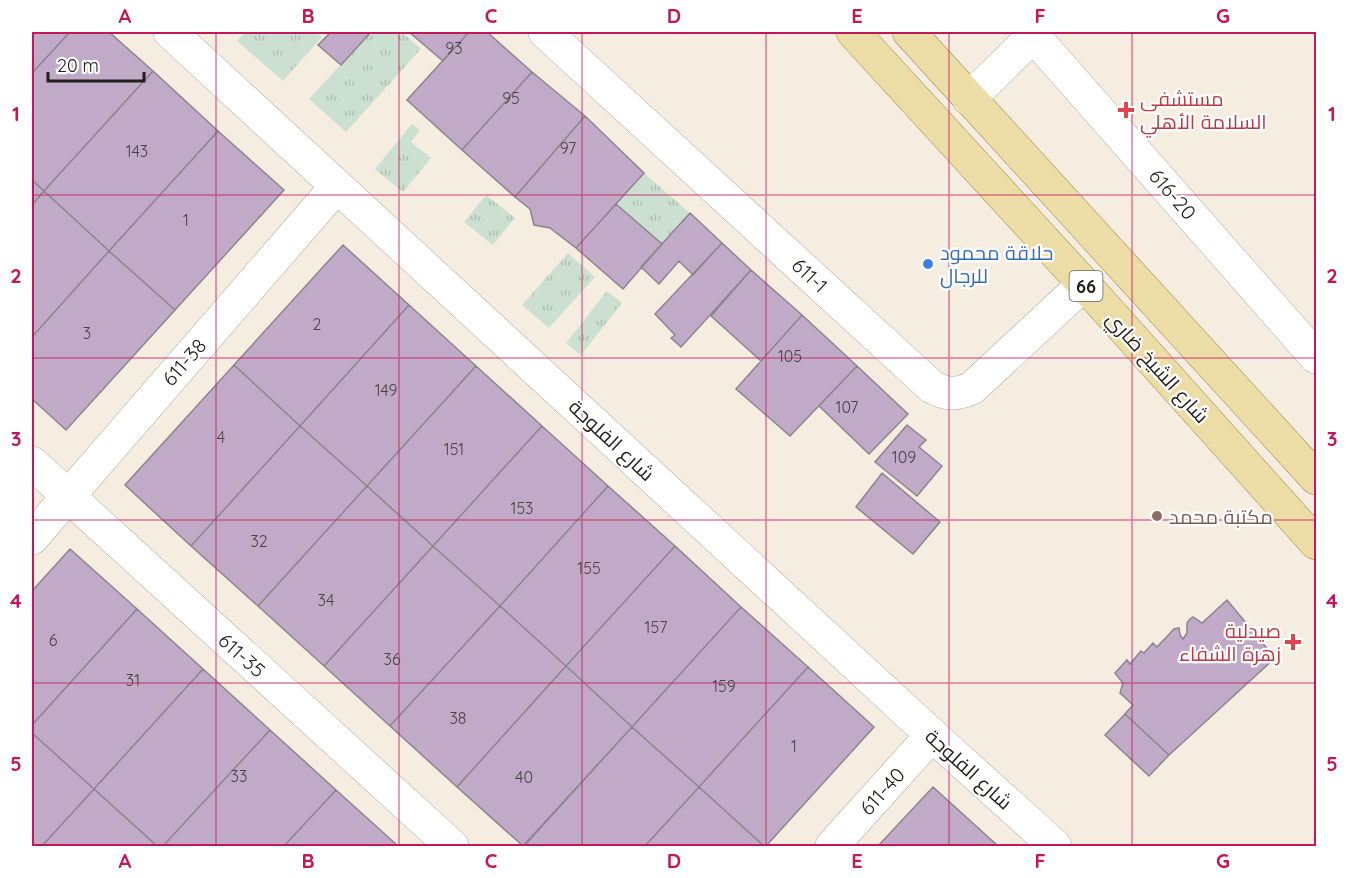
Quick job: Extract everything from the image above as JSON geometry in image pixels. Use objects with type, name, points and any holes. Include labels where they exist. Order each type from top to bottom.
[{"type":"main road","name":"شارع الشيخ ضاري","points":[[853,32],[1317,543]]},
{"type":"main road","name":"شارع الشيخ ضاري","points":[[909,32],[1317,478]]},
{"type":"street","name":"شارع الفلوجة","points":[[170,32],[1055,846]]},
{"type":"street","name":"611-1","points":[[546,32],[932,387],[941,392],[962,392],[972,388],[1084,284]]},
{"type":"street","points":[[969,99],[1033,33]]},
{"type":"street","name":"616-20","points":[[1033,33],[1317,357]]},
{"type":"street","name":"611-38","points":[[32,538],[337,186]]},
{"type":"street","name":"611-35","points":[[32,463],[452,846]]},
{"type":"street","name":"611-40","points":[[832,846],[932,735]]},
{"type":"green space","points":[[245,32],[316,32],[322,37],[283,81],[237,41]]},
{"type":"green space","points":[[371,32],[402,32],[421,49],[346,132],[309,99]]},
{"type":"green space","points":[[412,124],[420,130],[411,142],[431,158],[403,192],[375,169]]},
{"type":"green space","points":[[644,173],[690,213],[662,244],[616,204]]},
{"type":"green space","points":[[486,195],[515,218],[493,245],[464,222]]},
{"type":"green space","points":[[568,253],[595,277],[549,328],[522,305]]},
{"type":"green space","points":[[607,291],[622,303],[581,355],[566,343]]},
{"type":"building","points":[[32,32],[70,32],[32,73]]},
{"type":"building","points":[[70,32],[109,32],[153,71],[44,191],[32,180],[32,73]]},
{"type":"building","points":[[331,32],[371,32],[341,65],[318,45]]},
{"type":"building","points":[[409,32],[469,32],[443,61]]},
{"type":"building","points":[[469,32],[487,32],[532,72],[462,150],[407,100]]},
{"type":"building","points":[[153,71],[218,131],[109,251],[44,191]]},
{"type":"building","points":[[532,72],[585,116],[515,197],[462,150]]},
{"type":"building","points":[[585,116],[644,173],[576,248],[550,228],[534,225],[530,209],[515,197]]},
{"type":"building","points":[[218,131],[284,190],[175,310],[109,251]]},
{"type":"building","points":[[32,180],[44,191],[32,205]]},
{"type":"building","points":[[44,191],[109,251],[32,337],[32,205]]},
{"type":"building","points":[[616,204],[662,244],[623,289],[576,248]]},
{"type":"building","points":[[690,213],[722,243],[693,275],[679,261],[659,284],[641,267]]},
{"type":"building","points":[[722,243],[751,270],[681,347],[671,338],[675,335],[655,314]]},
{"type":"building","points":[[343,245],[409,305],[300,426],[234,365]]},
{"type":"building","points":[[109,251],[175,310],[66,430],[32,399],[32,337]]},
{"type":"building","points":[[751,270],[802,315],[761,361],[711,316]]},
{"type":"building","points":[[409,305],[476,366],[367,486],[300,426]]},
{"type":"building","points":[[802,315],[857,366],[790,436],[736,389]]},
{"type":"building","points":[[234,365],[300,426],[191,546],[125,485]]},
{"type":"building","points":[[476,366],[542,426],[433,546],[367,486]]},
{"type":"building","points":[[857,366],[908,414],[869,454],[819,406]]},
{"type":"building","points":[[907,425],[926,440],[919,447],[942,466],[917,496],[875,462]]},
{"type":"building","points":[[300,426],[367,486],[258,606],[191,546]]},
{"type":"building","points":[[542,426],[608,486],[500,606],[433,546]]},
{"type":"building","points":[[882,473],[940,522],[913,554],[856,507]]},
{"type":"building","points":[[367,486],[433,546],[324,666],[258,606]]},
{"type":"building","points":[[608,486],[675,546],[566,666],[500,606]]},
{"type":"building","points":[[433,546],[500,606],[390,726],[324,666]]},
{"type":"building","points":[[675,546],[741,607],[632,727],[566,666]]},
{"type":"building","points":[[70,549],[137,609],[32,725],[32,591]]},
{"type":"building","points":[[1227,600],[1275,658],[1169,755],[1125,714],[1133,705],[1120,693],[1123,683],[1115,673],[1127,660],[1130,664],[1141,651],[1144,653],[1153,643],[1157,647],[1174,629],[1179,628],[1183,639],[1190,619],[1193,617],[1202,623]]},
{"type":"building","points":[[500,606],[566,666],[457,787],[390,726]]},
{"type":"building","points":[[741,607],[808,667],[699,787],[632,727]]},
{"type":"building","points":[[137,609],[203,669],[94,789],[32,733],[32,725]]},
{"type":"building","points":[[566,666],[632,727],[523,846],[457,787]]},
{"type":"building","points":[[808,667],[874,727],[764,846],[699,787]]},
{"type":"building","points":[[203,669],[270,730],[163,846],[157,846],[94,789]]},
{"type":"building","points":[[1125,714],[1169,755],[1149,776],[1105,735]]},
{"type":"building","points":[[632,727],[699,787],[645,846],[524,846]]},
{"type":"building","points":[[270,730],[336,790],[284,846],[163,846]]},
{"type":"building","points":[[32,733],[94,789],[42,846],[32,846]]},
{"type":"building","points":[[699,787],[764,846],[645,846]]},
{"type":"building","points":[[933,787],[998,846],[878,846]]},
{"type":"building","points":[[94,789],[157,846],[42,846]]},
{"type":"building","points":[[336,790],[398,846],[284,846]]},
{"type":"place","name":"مستشفى السلامة الأهلي","points":[[1126,110]]},
{"type":"place","name":"حلاقة محمود للرجال","points":[[928,264]]},
{"type":"place","name":"مكتبة محمد","points":[[1157,516]]},
{"type":"place","name":"صيدلية زهرة الشفاء","points":[[1293,642]]}]
